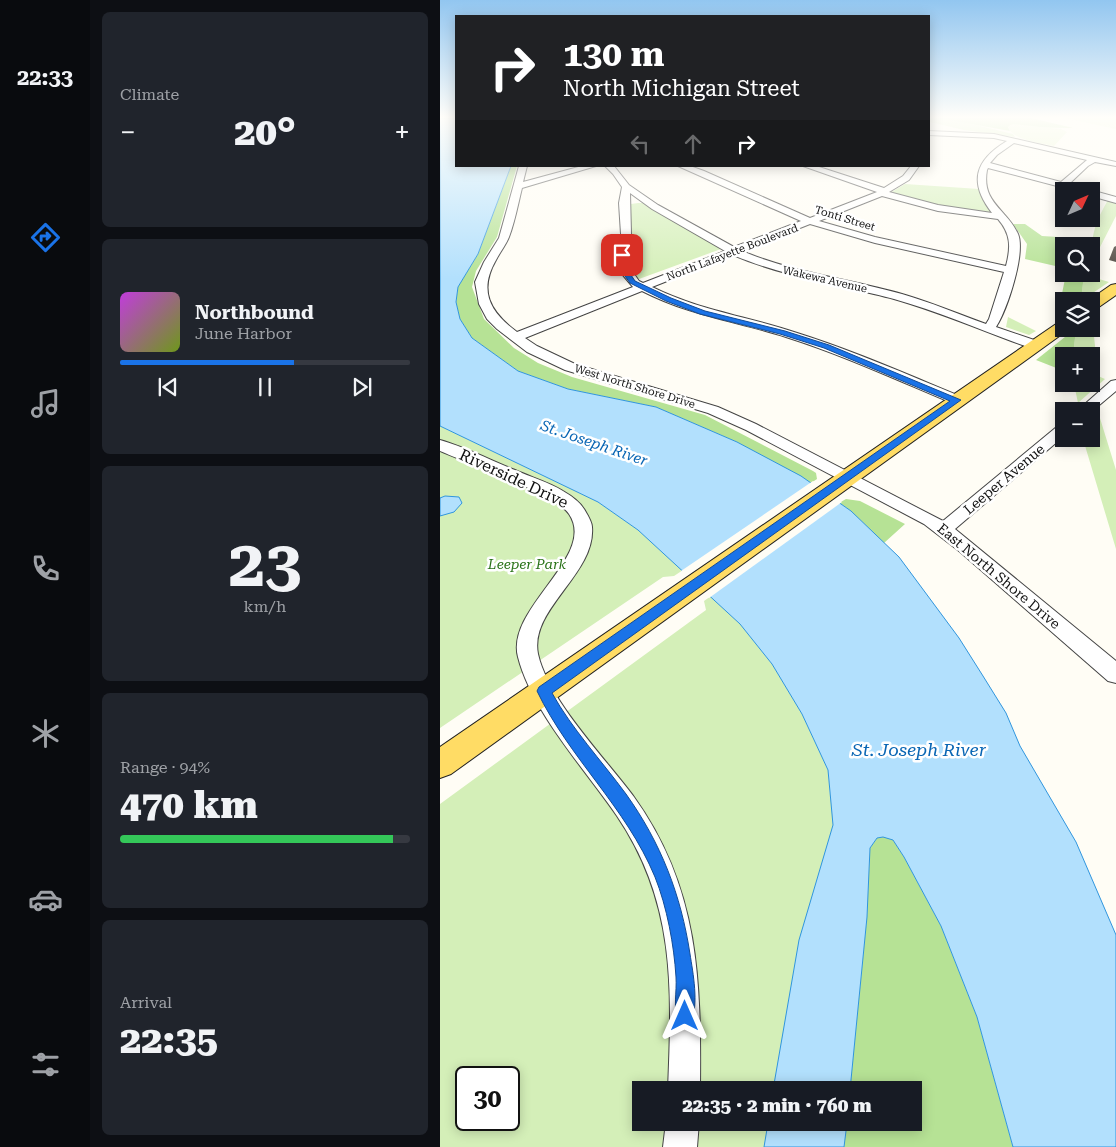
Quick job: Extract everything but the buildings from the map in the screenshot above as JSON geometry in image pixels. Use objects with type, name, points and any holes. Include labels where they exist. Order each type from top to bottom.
[{"type":"main road","points":[[1100,300],[1116,288]]},
{"type":"main road","points":[[440,764],[1055,331]]},
{"type":"street","name":"West North Shore Drive","points":[[522,172],[504,238],[489,262],[481,282],[482,294],[491,316],[515,337],[546,356],[590,375],[713,410],[839,482]]},
{"type":"street","points":[[518,186],[572,172]]},
{"type":"street","name":"Wakewa Avenue","points":[[615,172],[626,187],[655,207],[733,251],[792,272],[899,297],[1035,345]]},
{"type":"street","name":"Tonti Street","points":[[695,172],[810,221],[853,235],[1009,270]]},
{"type":"street","points":[[823,172],[938,208],[1000,217]]},
{"type":"street","name":"North Lafayette Boulevard","points":[[515,337],[883,192],[901,182],[912,172]]},
{"type":"street","points":[[981,172],[982,189],[1012,232],[1015,243],[1014,254],[995,319],[989,328]]},
{"type":"street","points":[[1012,172],[1055,183]]},
{"type":"street","points":[[1066,182],[1077,172]]},
{"type":"street","points":[[626,187],[624,203],[626,234],[622,264],[633,282],[703,312],[783,332],[827,346],[956,400]]},
{"type":"street","points":[[1100,196],[1116,200]]},
{"type":"street","points":[[1095,402],[1116,384]]},
{"type":"street","name":"Leeper Avenue","points":[[944,529],[1055,436]]},
{"type":"street","name":"Riverside Drive","points":[[440,445],[556,494],[570,502],[583,519],[582,543],[573,564],[538,612],[527,638],[527,654],[557,716],[621,800],[647,840],[664,878],[677,924],[685,976],[684,1081]]},
{"type":"street","name":"East North Shore Drive","points":[[839,482],[930,520],[944,529],[1116,674]]},
{"type":"street","points":[[680,1147],[682,1131]]},
{"type":"green space","points":[[509,172],[515,172],[497,237],[476,271],[472,287],[484,319],[514,348],[538,363],[572,377],[705,415],[813,471],[816,473],[817,479],[811,483],[737,442],[656,407],[568,389],[518,371],[472,338],[460,319],[456,302],[458,287],[478,254]]},
{"type":"green space","points":[[905,184],[979,189],[983,198],[996,215],[926,204],[890,193]]},
{"type":"green space","points":[[1108,200],[1116,203],[1116,216],[1100,247],[1100,237],[1093,237],[1095,228],[1100,228],[1102,210]]},
{"type":"green space","points":[[643,203],[721,249],[639,279],[634,274],[629,261],[628,251],[632,233],[631,204]]},
{"type":"green space","points":[[1013,224],[1025,224],[1042,236],[1058,237],[1055,237],[1055,266],[1025,259],[1027,244]]},
{"type":"green space","points":[[1100,279],[1109,282],[1094,292],[1082,292],[1083,282],[1100,282]]},
{"type":"green space","points":[[1064,282],[1083,282],[1082,292],[1062,292]]},
{"type":"green space","points":[[1008,317],[1036,331],[1029,335],[1006,327]]},
{"type":"green space","points":[[1065,337],[1075,337],[1074,347],[1055,347],[1055,367],[1036,360]]},
{"type":"green space","points":[[1075,337],[1094,337],[1095,347],[1074,347]]},
{"type":"green space","points":[[1100,377],[1105,379],[1100,383]]},
{"type":"green space","points":[[1076,392],[1090,392],[1079,402]]},
{"type":"green space","points":[[1100,418],[1116,470],[1116,549],[1085,447],[1100,447]]},
{"type":"green space","name":"Leeper Park","points":[[440,426],[598,502],[638,530],[683,570],[674,576],[663,577],[440,728]]},
{"type":"green space","points":[[846,499],[860,501],[905,524],[884,543],[851,511],[839,503]]},
{"type":"green space","points":[[711,596],[740,624],[772,664],[802,714],[828,770],[830,794],[1013,1147],[440,1147],[440,804],[706,610],[704,601]]},
{"type":"green space","points":[[883,836],[893,840],[941,926],[977,1017],[1013,1147],[844,1147],[846,1131],[922,1131],[922,1081],[851,1081],[867,917],[870,848],[877,838]]},
{"type":"water","name":"St. Joseph River","points":[[440,172],[509,172],[478,254],[458,287],[456,302],[460,319],[472,338],[518,371],[568,389],[656,407],[737,442],[801,476],[851,511],[899,557],[959,638],[1006,713],[1020,746],[1076,842],[1116,935],[1116,1147],[1013,1147],[977,1017],[941,926],[893,840],[883,837],[877,838],[870,848],[867,917],[851,1081],[775,1081],[799,940],[833,825],[828,770],[802,714],[772,664],[740,624],[638,530],[598,502],[440,426]]},
{"type":"water","points":[[445,496],[459,497],[462,503],[454,512],[440,516],[440,498]]},
{"type":"water","points":[[767,1131],[846,1131],[844,1147],[764,1147]]},
{"type":"pier","points":[[813,481],[842,502],[709,598],[681,571]]},
{"type":"route","points":[[622,255],[622,264],[633,282],[669,300],[720,317],[783,332],[827,346],[956,400],[544,691],[557,716],[621,800],[647,840],[664,878],[677,924],[685,976],[685,1016]]}]
